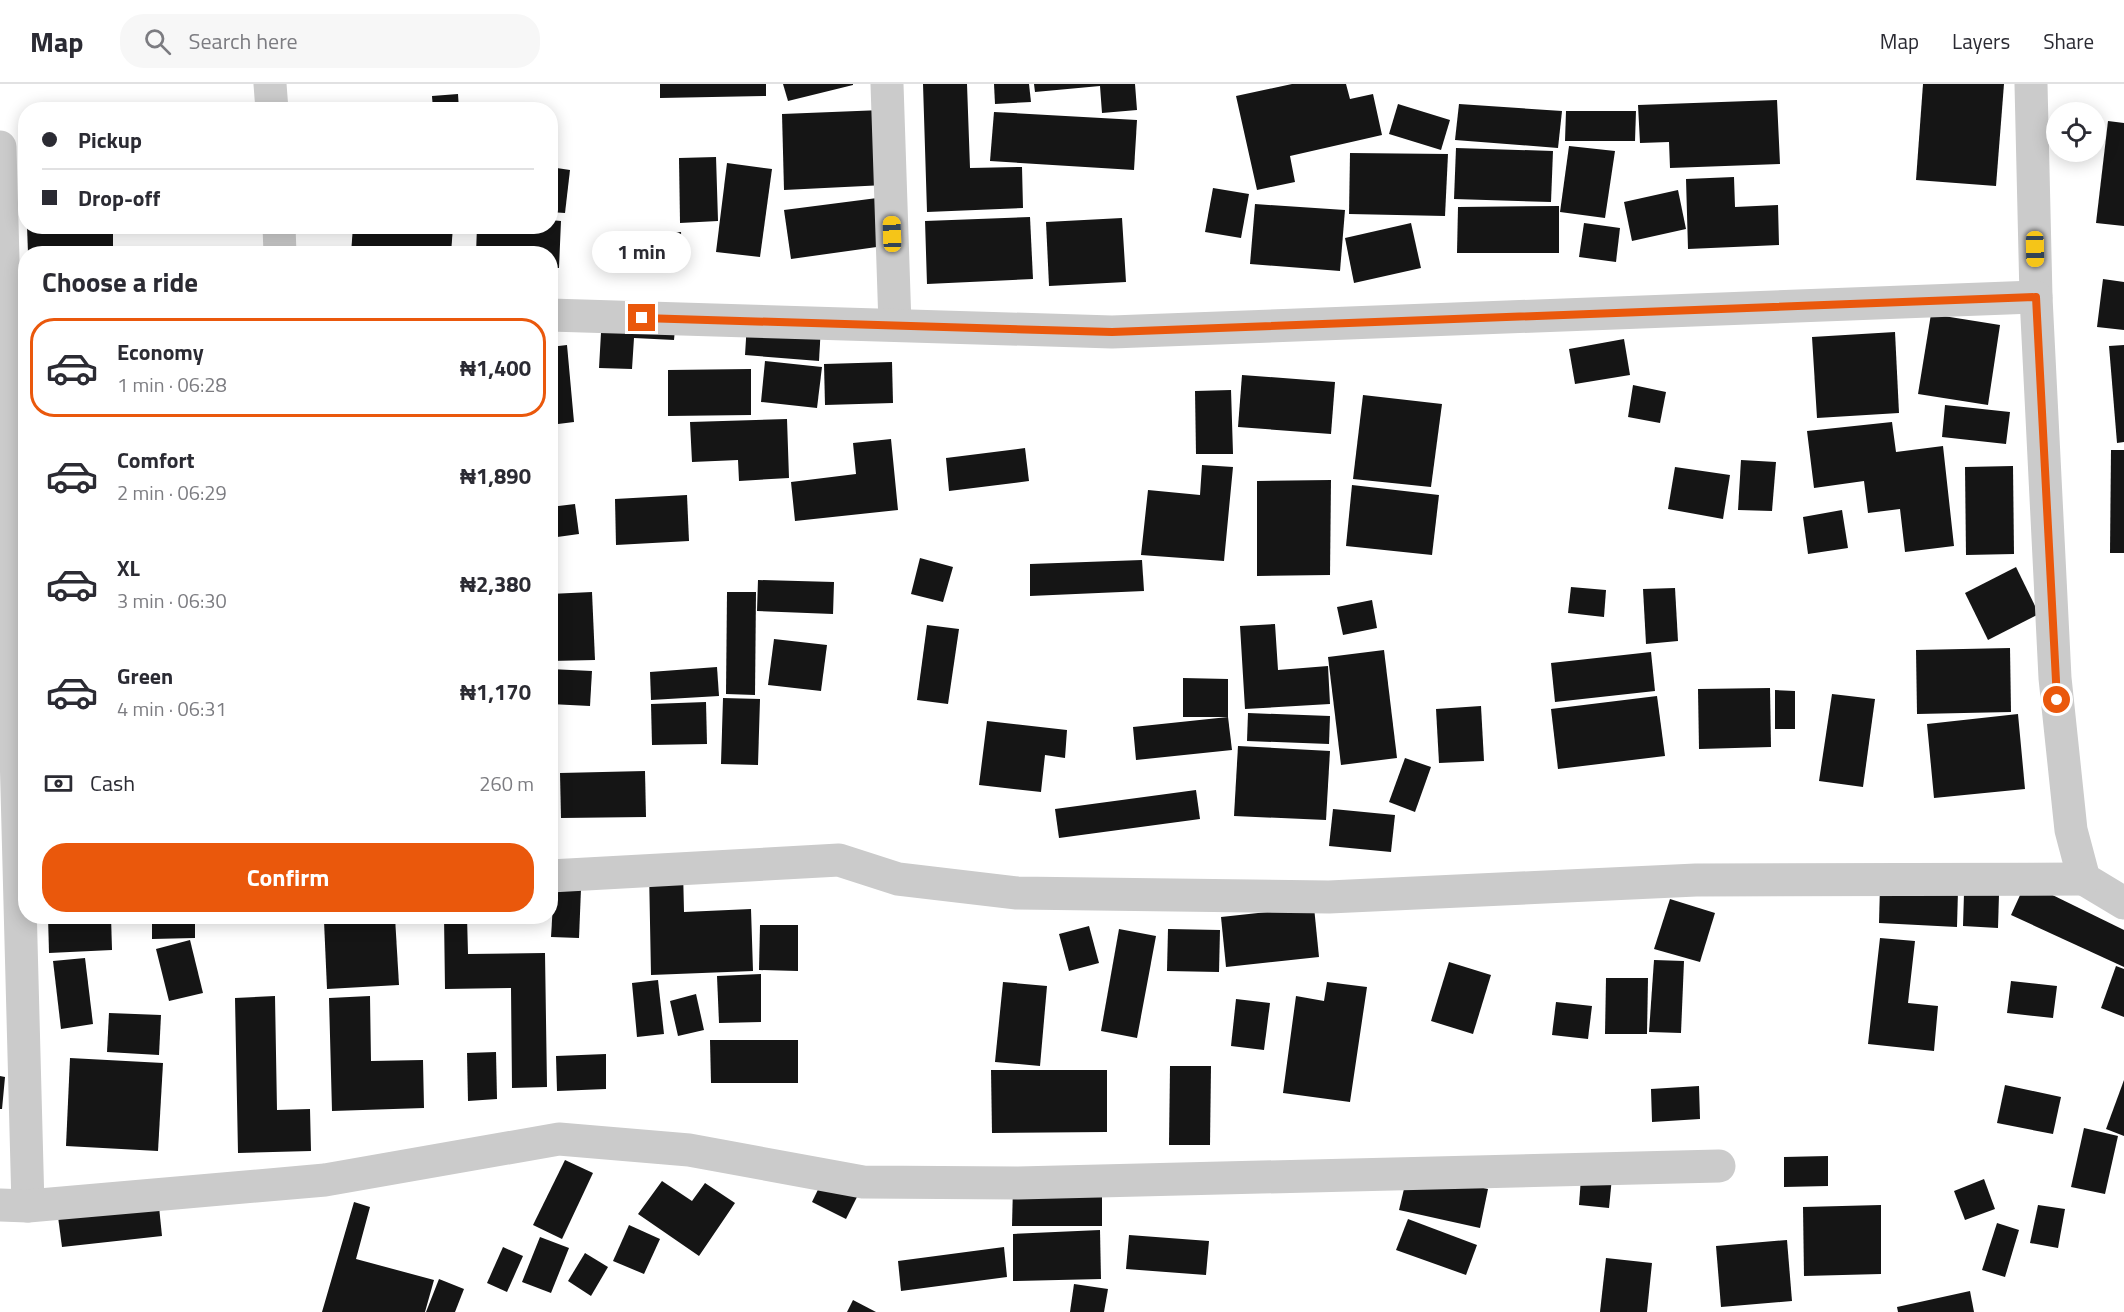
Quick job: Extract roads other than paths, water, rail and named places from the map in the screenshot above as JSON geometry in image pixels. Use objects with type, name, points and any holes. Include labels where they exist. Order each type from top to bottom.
[{"type":"street","points":[[270,84],[271,102]]},
{"type":"street","points":[[887,84],[895,325]]},
{"type":"street","points":[[2031,84],[2036,297],[2055,678],[2071,830],[2084,879]]},
{"type":"street","points":[[0,147],[10,302],[14,1206],[325,1180],[559,1139],[689,1150],[863,1182],[1018,1183],[1719,1166]]},
{"type":"street","points":[[558,315],[1112,332],[2036,297]]},
{"type":"street","points":[[558,876],[839,860],[898,879],[1017,893],[1329,897],[1696,880],[2084,879],[2124,903]]}]
